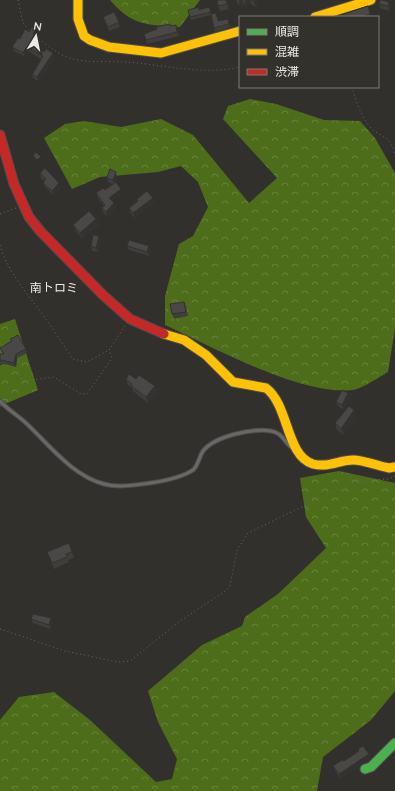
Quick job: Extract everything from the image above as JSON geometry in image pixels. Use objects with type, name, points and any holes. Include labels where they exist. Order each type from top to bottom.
[{"type":"street","points":[[78,0],[80,30],[83,35],[90,40],[110,46],[148,53],[161,53],[239,31]]},
{"type":"street","points":[[318,16],[371,0]]},
{"type":"street","points":[[0,135],[3,141],[14,184],[29,217],[41,232],[103,295],[130,318],[152,330],[184,340],[206,356],[233,382],[266,388],[270,391],[278,399],[297,450],[307,460],[314,464],[330,465],[353,460],[389,468],[395,467]]},
{"type":"street","points":[[365,769],[371,767],[395,743]]},
{"type":"lane","points":[[0,401],[25,421],[41,439],[66,461],[95,480],[112,485],[155,483],[184,475],[195,468],[203,452],[212,443],[221,438],[232,435],[272,431],[283,436],[290,447],[297,450]]},
{"type":"path","points":[[352,88],[358,103],[370,126],[391,142],[395,153]]},
{"type":"path","points":[[0,214],[24,206]]},
{"type":"path","points":[[0,245],[3,254],[20,286],[45,318],[72,359],[77,362],[87,362],[109,350],[130,318]]},
{"type":"path","points":[[17,372],[24,381],[54,377],[81,394],[87,394],[112,358],[109,350]]},
{"type":"path","points":[[0,629],[65,651],[118,662],[130,660],[180,621],[227,590],[230,586],[237,550],[248,534],[355,481],[388,479],[395,476]]},
{"type":"green space","points":[[110,0],[200,0],[180,27],[159,26],[133,19],[118,9]]},
{"type":"green space","points":[[250,99],[276,104],[324,120],[360,121],[375,138],[395,173],[395,328],[388,372],[356,389],[331,390],[283,378],[232,357],[165,325],[165,296],[179,244],[193,236],[208,207],[198,182],[181,166],[158,172],[100,177],[72,189],[44,138],[65,124],[84,121],[121,127],[161,119],[193,135],[249,203],[277,178],[223,119],[228,106]]},
{"type":"green space","points":[[15,319],[38,390],[0,406],[0,324]]},
{"type":"green space","points":[[339,471],[395,483],[395,691],[371,720],[323,757],[317,791],[0,791],[0,720],[19,697],[54,692],[90,720],[156,782],[172,779],[177,759],[158,722],[148,691],[202,645],[242,626],[245,617],[278,594],[326,548],[306,517],[300,478]]},
{"type":"building","points":[[226,0],[227,4],[218,6],[217,1]]},
{"type":"building","points":[[380,0],[389,2],[388,6],[379,4]]},
{"type":"building","points":[[368,6],[370,14],[365,16],[338,16]]},
{"type":"building","points":[[199,7],[199,10],[209,7],[211,12],[190,17],[188,10]]},
{"type":"building","points":[[114,12],[119,22],[108,27],[103,17]]},
{"type":"building","points":[[216,13],[218,21],[228,19],[229,24],[214,28],[211,14]]},
{"type":"building","points":[[34,24],[38,26],[33,34],[39,38],[34,46],[44,52],[46,49],[53,53],[37,77],[32,75],[43,56],[27,47],[23,53],[12,47],[18,38],[20,39],[25,29],[29,32]]},
{"type":"building","points":[[170,24],[170,26],[176,25],[177,32],[146,40],[144,34],[157,29],[156,27]]},
{"type":"building","points":[[36,152],[41,157],[37,160],[33,156]]},
{"type":"building","points":[[45,168],[59,183],[52,191],[43,183],[46,179],[40,173]]},
{"type":"building","points":[[110,169],[116,172],[113,180],[107,178]]},
{"type":"building","points":[[116,182],[121,189],[109,198],[114,203],[106,212],[102,208],[105,205],[96,193],[103,188],[105,190]]},
{"type":"building","points":[[147,191],[153,198],[133,213],[129,208]]},
{"type":"building","points":[[89,211],[96,219],[80,233],[73,225]]},
{"type":"building","points":[[93,235],[99,236],[96,248],[91,246]]},
{"type":"building","points":[[129,240],[149,246],[147,252],[127,246]]},
{"type":"building","points":[[184,302],[186,312],[172,314],[170,304]]},
{"type":"building","points":[[18,335],[26,349],[16,354],[14,363],[2,360],[0,361],[0,354],[4,354],[0,348],[12,341],[10,339]]},
{"type":"building","points":[[129,374],[136,379],[139,375],[155,386],[146,397],[131,386],[132,384],[126,379]]},
{"type":"building","points":[[342,390],[348,393],[342,405],[336,402]]},
{"type":"building","points":[[349,406],[354,410],[341,429],[335,423]]},
{"type":"building","points":[[69,543],[72,552],[66,554],[67,557],[52,563],[47,552]]},
{"type":"building","points":[[33,614],[51,618],[49,625],[31,619]]},
{"type":"building","points":[[363,746],[369,754],[339,774],[333,766],[359,751],[358,749]]},
{"type":"traffic: fast","points":[[365,769],[371,767],[395,743]]},
{"type":"traffic: slow","points":[[78,0],[78,19],[84,36],[90,40],[109,47],[161,53],[239,31]]},
{"type":"traffic: slow","points":[[318,16],[371,0]]},
{"type":"traffic: slow","points":[[164,334],[184,340],[206,355],[233,382],[266,388],[274,396],[292,441],[304,459],[318,465],[353,460],[389,468],[395,467]]},
{"type":"traffic: jam","points":[[0,135],[14,184],[29,217],[41,232],[103,295],[130,319],[164,334]]},
{"type":"district","name":"南トロミ","points":[[54,287]]}]
